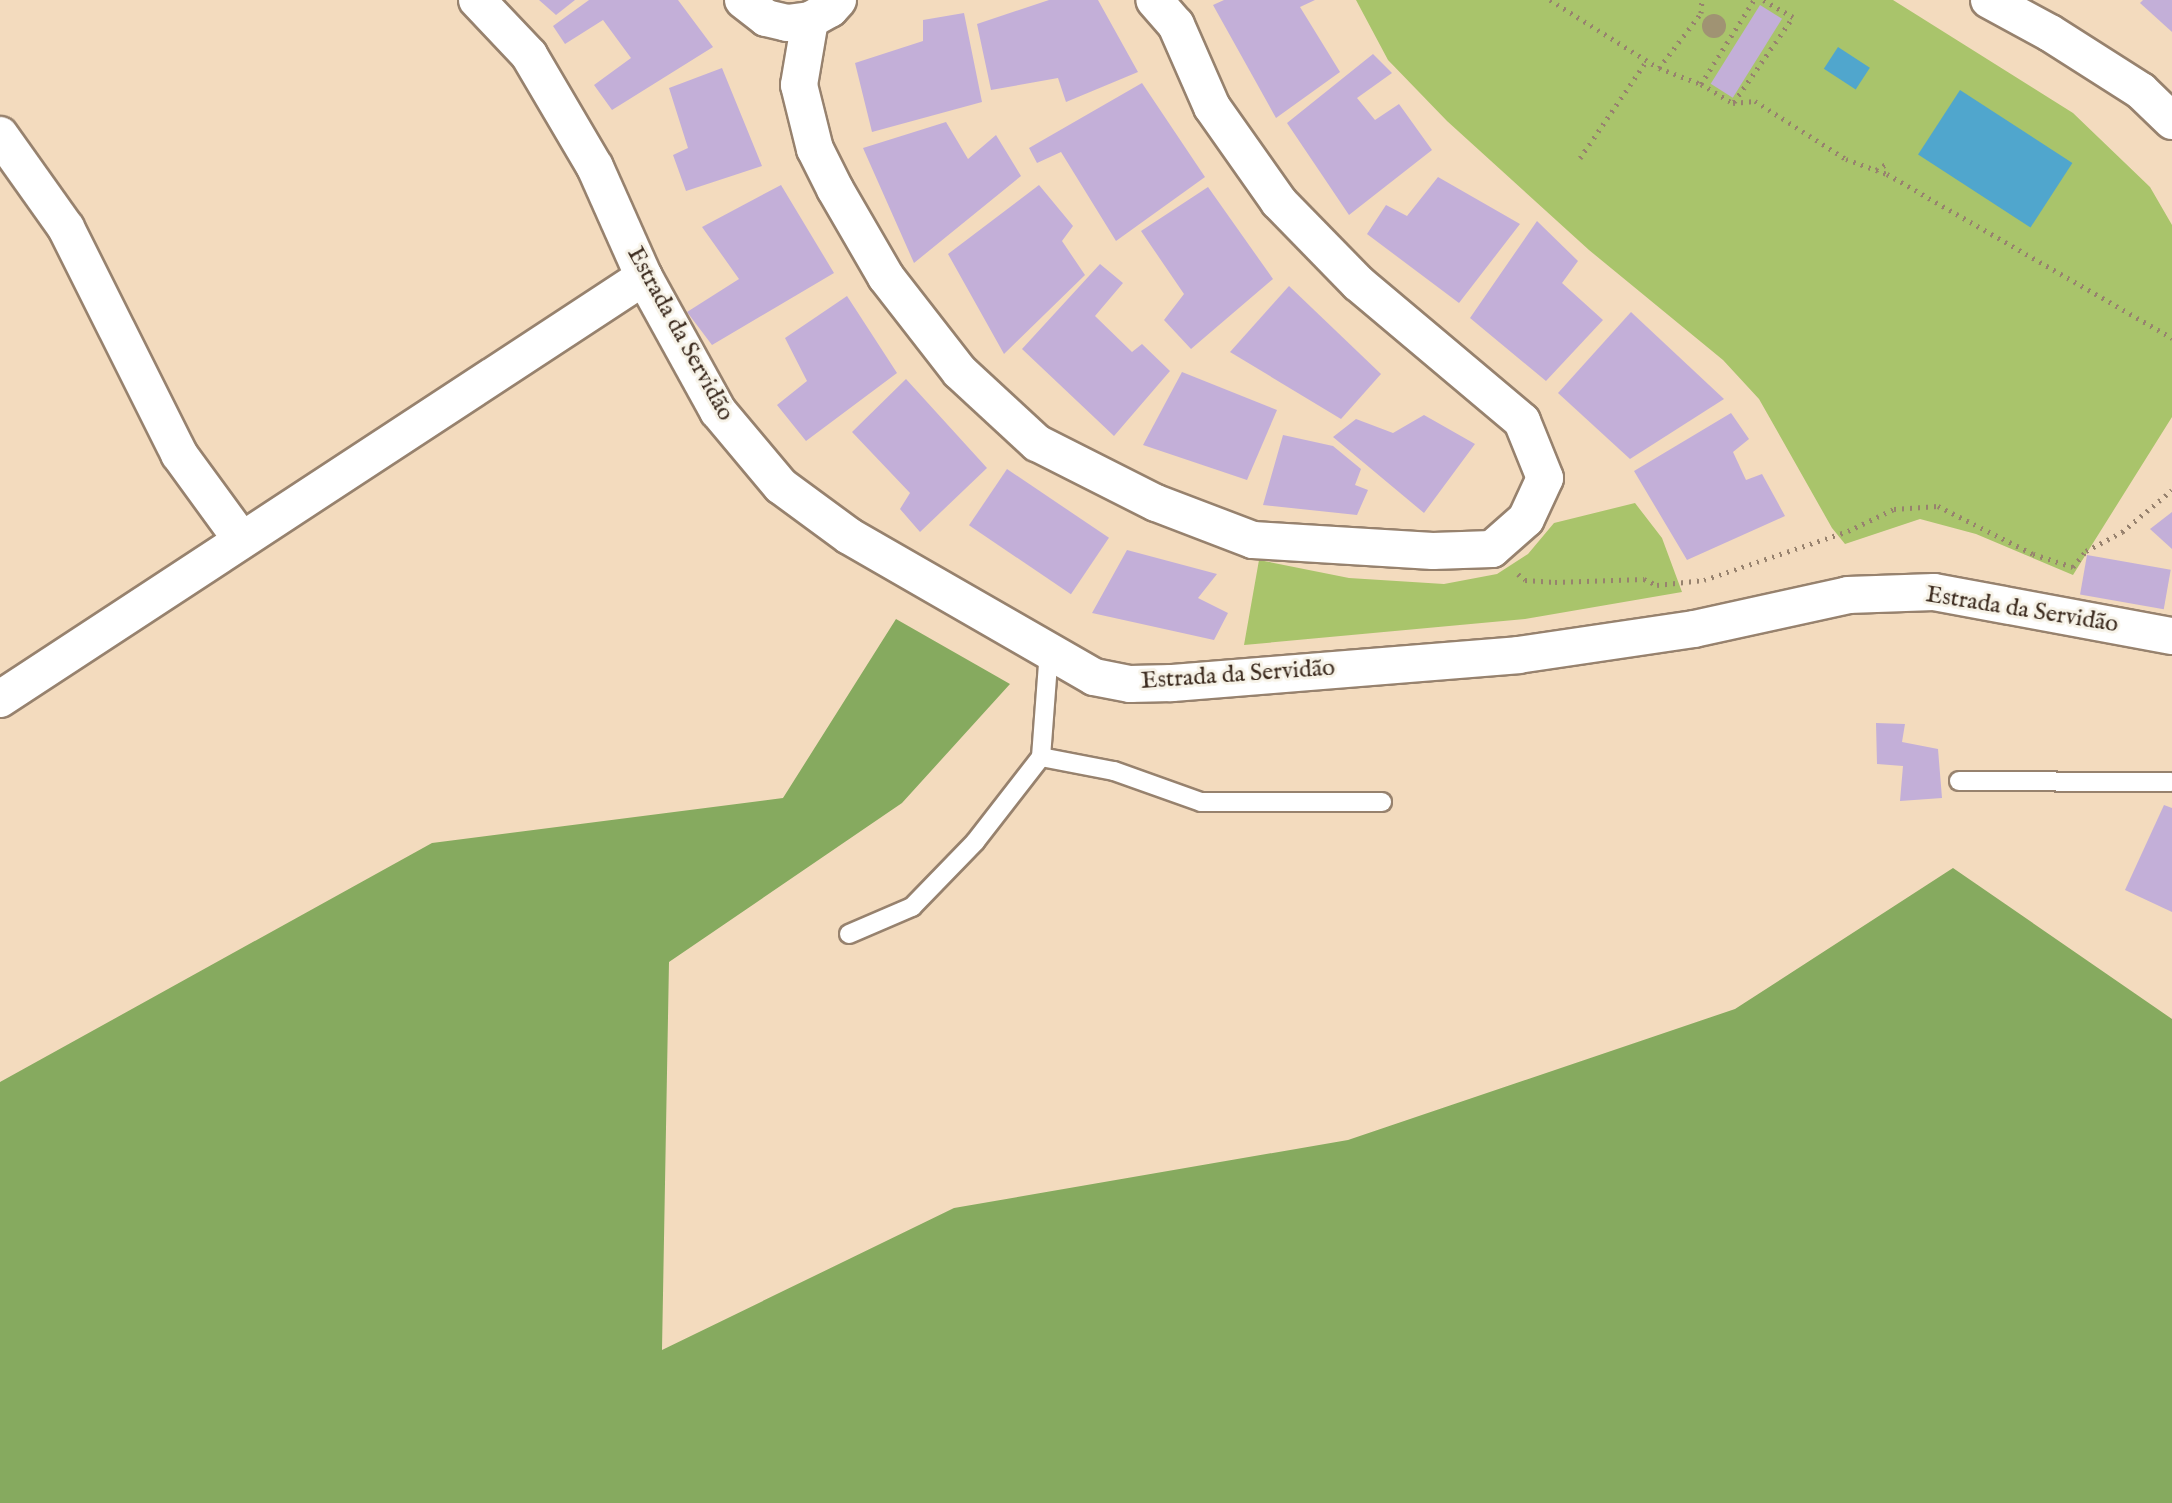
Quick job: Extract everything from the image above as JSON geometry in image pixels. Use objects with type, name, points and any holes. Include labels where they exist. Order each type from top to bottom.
[{"type":"street","name":"Estrada da Servidão","points":[[477,0],[529,55],[595,167],[644,277],[718,411],[781,486],[849,536],[1094,677],[1130,684],[1250,678],[1371,664],[1518,655],[1694,629],[1848,595],[1934,592],[2172,636]]},
{"type":"street","points":[[1989,0],[2050,33],[2141,91],[2172,121]]},
{"type":"street","points":[[754,9],[787,23],[833,7]]},
{"type":"street","points":[[799,85],[833,7]]},
{"type":"street","points":[[754,9],[799,85],[815,149],[886,277],[960,372],[1037,443],[1156,503],[1253,540],[1433,551],[1492,549],[1526,519],[1545,478],[1522,421],[1358,283],[1279,202],[1212,107],[1169,8]]},
{"type":"street","points":[[0,135],[66,228],[179,454],[241,539]]},
{"type":"street","points":[[0,699],[644,277]]},
{"type":"lane","points":[[849,934],[912,907],[975,842],[1041,757],[1049,651]]},
{"type":"lane","points":[[1041,757],[1114,771],[1201,802],[1382,802]]},
{"type":"lane","points":[[1959,781],[2172,782]]},
{"type":"path","points":[[1550,0],[1659,68],[1701,84],[1733,103],[1755,101],[1846,159],[1876,170],[2172,338]]},
{"type":"path","points":[[1659,68],[1701,13],[1702,0]]},
{"type":"path","points":[[1701,84],[1754,0]]},
{"type":"path","points":[[1733,103],[1793,17],[1763,0]]},
{"type":"path","points":[[1580,158],[1647,60]]},
{"type":"path","points":[[1876,170],[1888,163]]},
{"type":"path","points":[[1515,571],[1525,580],[1555,582],[1644,579],[1657,585],[1704,580],[1848,531],[1894,509],[1938,506],[2033,554],[2073,567],[2086,551],[2122,532],[2172,490]]},
{"type":"green space","points":[[1356,0],[1893,0],[2073,113],[2150,187],[2172,225],[2172,417],[2073,575],[1976,534],[1920,519],[1845,544],[1832,528],[1759,399],[1723,360],[1589,250],[1447,121],[1388,60]]},
{"type":"green space","points":[[1635,503],[1662,538],[1682,592],[1525,619],[1244,645],[1259,560],[1349,578],[1444,584],[1497,574],[1528,554],[1554,523]]},
{"type":"green space","points":[[896,619],[1010,684],[902,803],[669,962],[662,1350],[954,1208],[1348,1140],[1735,1009],[1953,868],[2172,1019],[2172,1503],[0,1503],[0,1082],[432,843],[783,798]]},
{"type":"water","points":[[1838,47],[1870,68],[1856,90],[1824,69]]},
{"type":"water","points":[[1960,90],[2072,163],[2030,228],[1918,155]]},
{"type":"building","points":[[539,0],[575,0],[556,15]]},
{"type":"building","points":[[589,0],[678,0],[713,47],[612,110],[594,85],[631,58],[603,20],[565,44],[553,26]]},
{"type":"building","points":[[1049,0],[1098,0],[1138,72],[1066,102],[1058,78],[991,90],[977,24]]},
{"type":"building","points":[[1224,0],[1315,0],[1300,7],[1340,72],[1276,118],[1213,5]]},
{"type":"building","points":[[2143,0],[2172,0],[2172,32],[2140,3]]},
{"type":"building","points":[[1760,5],[1782,19],[1733,98],[1711,84]]},
{"type":"building","points":[[964,13],[982,102],[872,132],[855,63],[923,41],[923,20]]},
{"type":"building","points":[[1373,54],[1392,73],[1357,98],[1375,120],[1399,104],[1432,150],[1349,215],[1287,123]]},
{"type":"building","points":[[722,68],[762,166],[686,191],[673,155],[688,148],[669,88]]},
{"type":"building","points":[[1142,83],[1205,177],[1116,241],[1061,152],[1037,163],[1029,148]]},
{"type":"building","points":[[946,122],[968,159],[996,135],[1021,176],[914,263],[863,148]]},
{"type":"building","points":[[1438,177],[1520,224],[1459,303],[1367,234],[1386,205],[1407,216]]},
{"type":"building","points":[[781,185],[834,273],[712,345],[687,312],[739,279],[702,227]]},
{"type":"building","points":[[1039,185],[1073,226],[1062,241],[1085,275],[1004,354],[948,254]]},
{"type":"building","points":[[1208,187],[1273,279],[1191,349],[1164,320],[1184,294],[1141,231]]},
{"type":"building","points":[[1537,221],[1578,261],[1562,283],[1603,320],[1546,381],[1470,318]]},
{"type":"building","points":[[1100,264],[1123,283],[1095,316],[1132,352],[1142,344],[1170,371],[1114,436],[1022,349]]},
{"type":"building","points":[[1289,286],[1381,374],[1341,419],[1230,352]]},
{"type":"building","points":[[847,296],[897,373],[806,441],[777,405],[807,381],[785,338]]},
{"type":"building","points":[[1631,312],[1724,399],[1630,459],[1558,393]]},
{"type":"building","points":[[1182,372],[1277,410],[1247,480],[1143,445]]},
{"type":"building","points":[[906,379],[987,468],[920,532],[900,509],[910,493],[852,432]]},
{"type":"building","points":[[1731,413],[1749,439],[1733,452],[1746,480],[1762,474],[1785,516],[1687,560],[1634,471]]},
{"type":"building","points":[[1424,415],[1475,444],[1424,513],[1333,437],[1356,419],[1393,433]]},
{"type":"building","points":[[1283,435],[1333,446],[1361,469],[1355,485],[1368,490],[1357,515],[1263,505]]},
{"type":"building","points":[[1007,469],[1109,538],[1071,594],[969,525]]},
{"type":"building","points":[[2172,512],[2172,549],[2150,529]]},
{"type":"building","points":[[1127,550],[1217,574],[1198,598],[1228,613],[1214,640],[1092,613]]},
{"type":"building","points":[[2087,555],[2171,570],[2164,609],[2080,594]]},
{"type":"building","points":[[1876,723],[1905,724],[1902,742],[1938,749],[1942,798],[1900,801],[1903,766],[1877,764]]},
{"type":"building","points":[[2164,805],[2172,808],[2172,912],[2125,890]]}]
